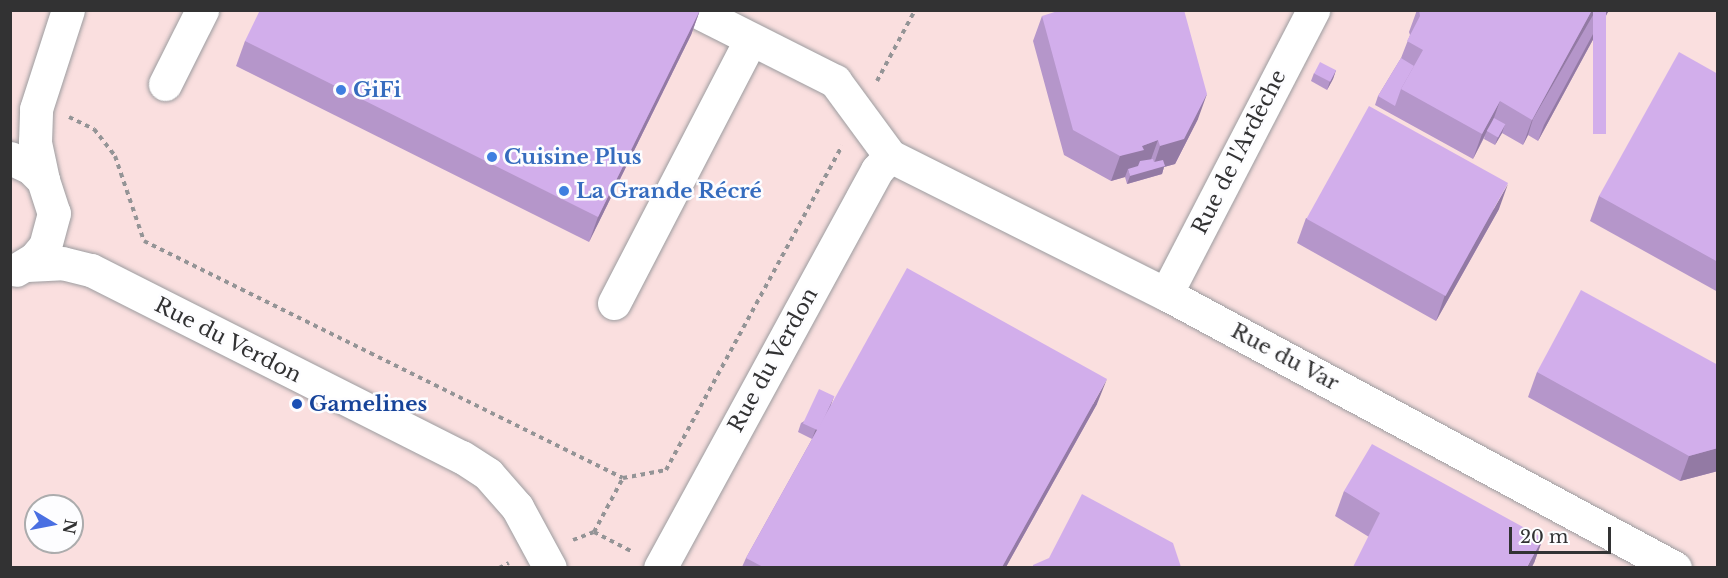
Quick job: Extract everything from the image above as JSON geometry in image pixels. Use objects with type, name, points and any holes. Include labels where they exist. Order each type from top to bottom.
[{"type":"street","points":[[68,10],[37,106],[35,142],[43,180],[54,213],[74,255],[92,270]]},
{"type":"street","points":[[165,84],[202,10]]},
{"type":"street","points":[[694,10],[835,81],[890,156]]},
{"type":"street","name":"Rue de l'Ardèche","points":[[1166,294],[1312,10]]},
{"type":"street","points":[[614,303],[751,39]]},
{"type":"street","points":[[10,143],[37,106]]},
{"type":"street","name":"Rue du Var","points":[[890,156],[1166,294],[1675,567]]},
{"type":"street","name":"Rue du Verdon","points":[[660,567],[877,170],[890,156]]},
{"type":"street","points":[[10,158],[31,168],[43,180]]},
{"type":"street","points":[[19,268],[50,238],[54,213]]},
{"type":"street","points":[[19,268],[62,262],[92,270]]},
{"type":"street","name":"Rue du Verdon","points":[[92,270],[462,457],[488,474],[517,507],[546,559]]},
{"type":"path","points":[[37,106],[94,129],[115,156],[144,241],[623,478],[666,470],[915,10]]},
{"type":"path","points":[[499,567],[546,559],[594,532],[623,478]]},
{"type":"path","points":[[594,532],[660,567]]},
{"type":"shaded area","points":[[10,11],[1717,11],[1717,567],[11,567]]},
{"type":"building","points":[[260,10],[700,10],[598,217],[245,41]]},
{"type":"building","points":[[1061,10],[1184,10],[1207,94],[1184,139],[1160,146],[1158,140],[1142,146],[1144,150],[1120,156],[1073,130],[1042,16]]},
{"type":"building","points":[[1419,10],[1592,10],[1532,120],[1500,101],[1482,134],[1401,89],[1423,50],[1407,41],[1420,16]]},
{"type":"building","points":[[1593,10],[1606,10],[1606,134],[1593,134]]},
{"type":"building","points":[[1679,52],[1718,74],[1718,262],[1599,196]]},
{"type":"building","points":[[1401,58],[1414,66],[1401,89],[1395,106],[1378,96]]},
{"type":"building","points":[[1320,62],[1336,70],[1330,82],[1314,74]]},
{"type":"building","points":[[1369,106],[1508,183],[1446,296],[1306,219]]},
{"type":"building","points":[[1494,118],[1505,124],[1498,137],[1487,131]]},
{"type":"building","points":[[1153,159],[1154,162],[1163,160],[1165,166],[1130,176],[1128,169],[1138,166],[1140,161]]},
{"type":"building","points":[[907,268],[1107,379],[1002,567],[763,567],[746,558]]},
{"type":"building","points":[[1581,290],[1718,365],[1718,448],[1689,456],[1537,372]]},
{"type":"building","points":[[819,389],[834,396],[818,431],[803,423]]},
{"type":"building","points":[[1372,444],[1543,538],[1527,567],[1353,567],[1380,513],[1344,491]]},
{"type":"building","points":[[1082,494],[1173,543],[1181,567],[1033,567],[1049,558]]},
{"type":"place","name":"GiFi","points":[[341,90]]},
{"type":"place","name":"Cuisine Plus","points":[[492,157]]},
{"type":"place","name":"La Grande Récré","points":[[564,191]]},
{"type":"place","name":"Gamelines","points":[[297,404]]}]
